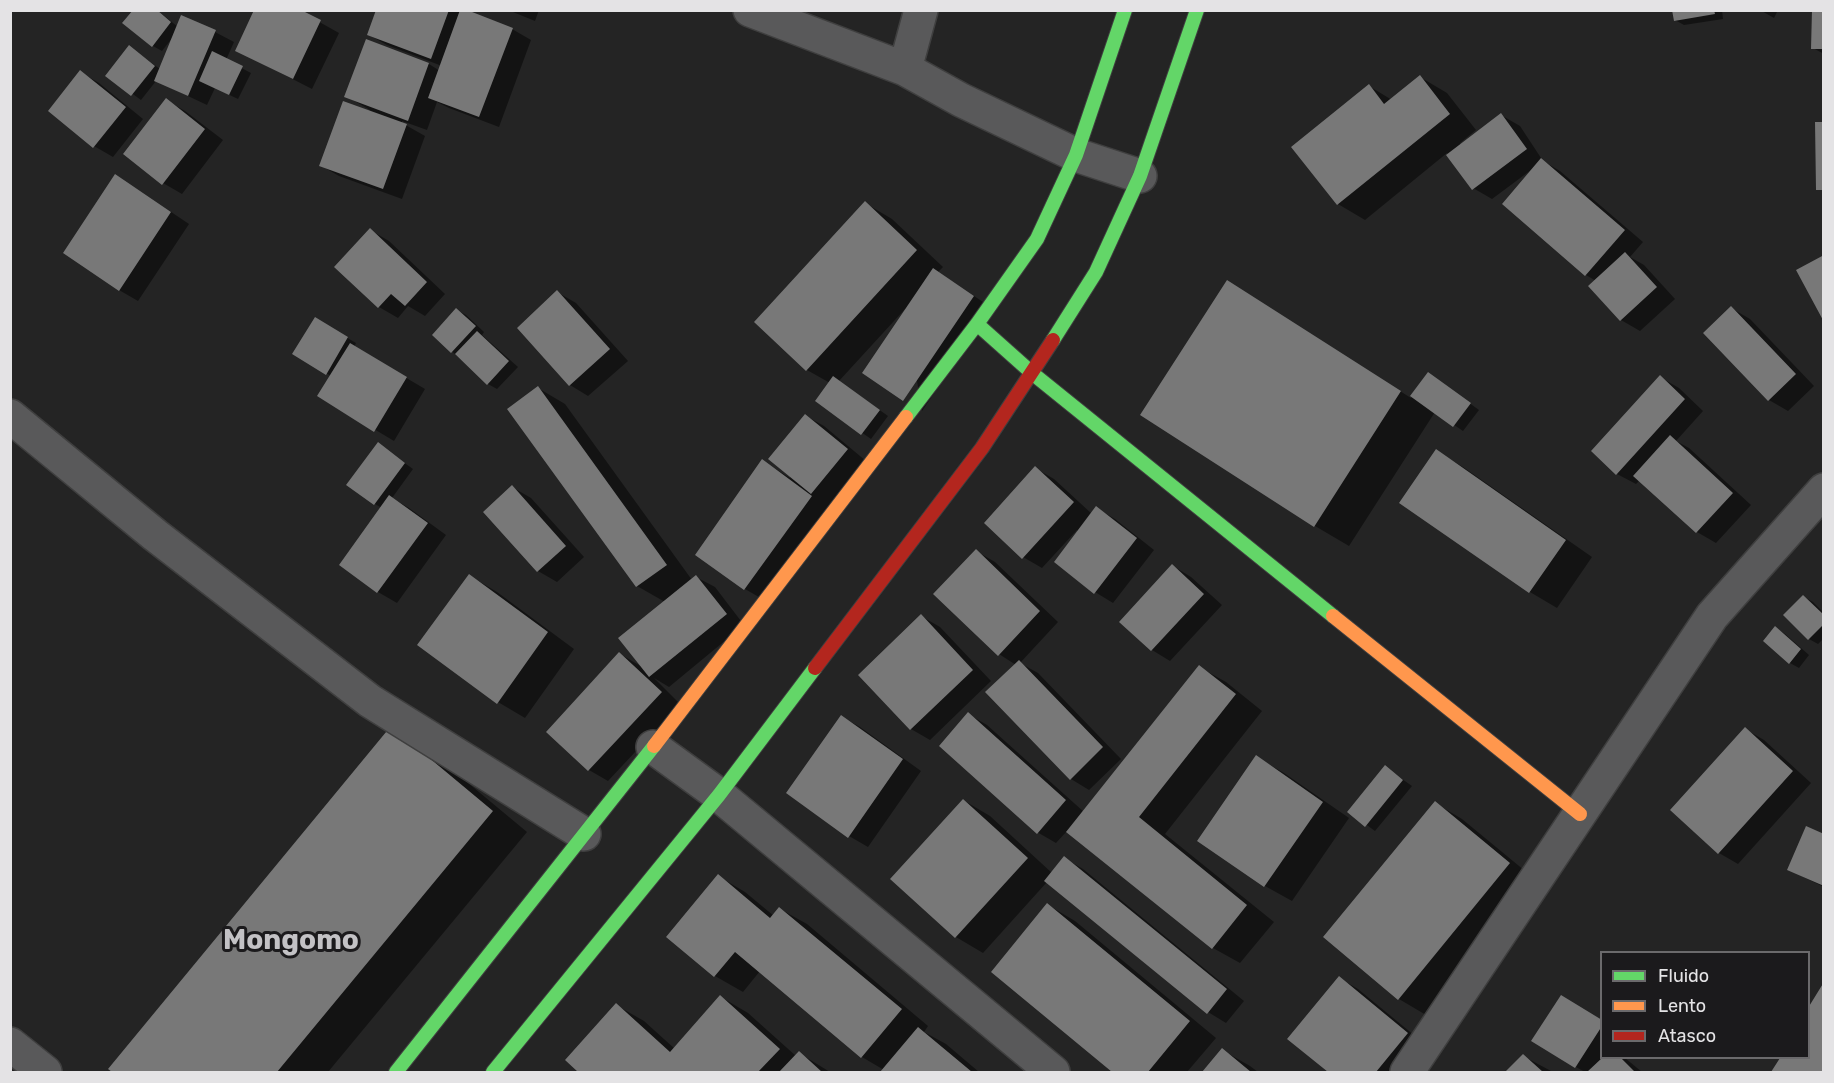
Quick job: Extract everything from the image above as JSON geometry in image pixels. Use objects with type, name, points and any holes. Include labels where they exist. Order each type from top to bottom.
[{"type":"main road","points":[[396,1072],[653,747],[977,324],[1037,239],[1076,155],[1125,10]]},
{"type":"main road","points":[[493,1072],[718,795],[982,448],[1032,373],[1096,272],[1140,176],[1197,10]]},
{"type":"main road","points":[[977,324],[1032,373],[1580,814]]},
{"type":"street","points":[[750,10],[904,69],[961,100],[1076,155],[1140,176]]},
{"type":"street","points":[[904,69],[921,10]]},
{"type":"street","points":[[10,416],[155,535],[370,701],[584,834]]},
{"type":"street","points":[[1407,1072],[1712,616],[1824,490]]},
{"type":"street","points":[[653,747],[718,795],[1053,1072]]},
{"type":"street","points":[[10,1044],[45,1072]]},
{"type":"building","points":[[133,10],[157,10],[171,22],[152,47],[122,23]]},
{"type":"building","points":[[254,10],[301,10],[321,20],[293,79],[235,51]]},
{"type":"building","points":[[376,10],[449,10],[431,59],[367,35]]},
{"type":"building","points":[[460,10],[467,10],[513,28],[479,117],[428,98]]},
{"type":"building","points":[[1672,10],[1714,10],[1715,14],[1674,21]]},
{"type":"building","points":[[1812,10],[1824,10],[1824,49],[1811,49]]},
{"type":"building","points":[[181,15],[216,30],[188,96],[154,81]]},
{"type":"building","points":[[366,39],[429,63],[408,121],[344,97]]},
{"type":"building","points":[[129,45],[155,66],[131,96],[105,76]]},
{"type":"building","points":[[212,51],[243,66],[229,95],[199,81]]},
{"type":"building","points":[[80,70],[126,107],[93,148],[48,111]]},
{"type":"building","points":[[1420,75],[1450,114],[1337,205],[1291,147],[1369,84],[1384,104]]},
{"type":"building","points":[[166,98],[205,129],[162,185],[123,154]]},
{"type":"building","points":[[343,101],[407,124],[383,189],[319,166]]},
{"type":"building","points":[[1501,113],[1527,149],[1472,190],[1446,155]]},
{"type":"building","points":[[1815,122],[1824,122],[1824,190],[1816,190]]},
{"type":"building","points":[[1541,158],[1625,230],[1585,276],[1502,204]]},
{"type":"building","points":[[115,174],[171,212],[119,291],[63,253]]},
{"type":"building","points":[[865,201],[917,250],[806,371],[754,322]]},
{"type":"building","points":[[370,228],[427,282],[405,306],[391,294],[378,308],[334,267]]},
{"type":"building","points":[[1625,252],[1657,287],[1620,321],[1588,286]]},
{"type":"building","points":[[1824,255],[1824,322],[1796,270]]},
{"type":"building","points":[[933,268],[974,296],[903,401],[862,373]]},
{"type":"building","points":[[1227,280],[1401,391],[1314,527],[1140,415]]},
{"type":"building","points":[[557,290],[610,349],[569,386],[517,328]]},
{"type":"building","points":[[1731,306],[1796,374],[1768,401],[1703,333]]},
{"type":"building","points":[[456,308],[476,326],[451,353],[432,335]]},
{"type":"building","points":[[315,317],[348,337],[326,375],[292,354]]},
{"type":"building","points":[[477,331],[509,361],[487,385],[455,354]]},
{"type":"building","points":[[350,343],[407,377],[374,432],[317,396]]},
{"type":"building","points":[[1428,372],[1471,403],[1453,427],[1410,396]]},
{"type":"building","points":[[1660,375],[1685,399],[1616,475],[1591,451]]},
{"type":"building","points":[[833,376],[880,410],[861,435],[815,401]]},
{"type":"building","points":[[538,386],[667,565],[636,587],[507,409]]},
{"type":"building","points":[[805,414],[848,449],[811,494],[768,459]]},
{"type":"building","points":[[1670,435],[1733,493],[1696,533],[1633,476]]},
{"type":"building","points":[[378,442],[405,463],[374,505],[346,485]]},
{"type":"building","points":[[1436,449],[1566,540],[1529,593],[1399,503]]},
{"type":"building","points":[[762,459],[812,496],[744,590],[695,555]]},
{"type":"building","points":[[1035,466],[1074,502],[1022,559],[984,523]]},
{"type":"building","points":[[512,485],[566,546],[537,572],[483,512]]},
{"type":"building","points":[[389,495],[428,523],[377,593],[339,565]]},
{"type":"building","points":[[1096,506],[1137,538],[1094,594],[1054,562]]},
{"type":"building","points":[[976,549],[1040,611],[998,656],[933,594]]},
{"type":"building","points":[[1172,564],[1204,594],[1151,651],[1119,622]]},
{"type":"building","points":[[469,574],[548,632],[497,704],[417,645]]},
{"type":"building","points":[[696,575],[727,614],[649,677],[618,638]]},
{"type":"building","points":[[1803,595],[1824,615],[1824,624],[1808,640],[1783,615]]},
{"type":"building","points":[[921,614],[973,670],[910,730],[858,675]]},
{"type":"building","points":[[1775,626],[1801,649],[1789,664],[1763,641]]},
{"type":"building","points":[[619,652],[662,692],[588,771],[546,732]]},
{"type":"building","points":[[1019,660],[1103,747],[1070,780],[985,692]]},
{"type":"building","points":[[1199,665],[1236,694],[1139,817],[1247,905],[1212,949],[1066,832]]},
{"type":"building","points":[[968,712],[1066,800],[1037,834],[939,746]]},
{"type":"building","points":[[841,715],[903,759],[848,838],[786,793]]},
{"type":"building","points":[[391,726],[493,811],[277,1072],[112,1072],[108,1069]]},
{"type":"building","points":[[1745,727],[1793,771],[1718,854],[1670,810]]},
{"type":"building","points":[[1256,755],[1323,802],[1264,887],[1197,841]]},
{"type":"building","points":[[1385,765],[1403,780],[1365,827],[1347,812]]},
{"type":"building","points":[[963,799],[1028,858],[955,938],[890,879]]},
{"type":"building","points":[[1435,801],[1510,863],[1398,1000],[1323,937]]},
{"type":"building","points":[[1806,826],[1824,834],[1824,886],[1787,870]]},
{"type":"building","points":[[1064,856],[1227,989],[1207,1014],[1044,881]]},
{"type":"building","points":[[718,874],[770,918],[779,907],[902,1009],[861,1058],[735,952],[714,977],[666,937]]},
{"type":"building","points":[[1047,903],[1190,1021],[1148,1072],[1112,1072],[991,972]]},
{"type":"building","points":[[1339,976],[1408,1033],[1376,1072],[1328,1072],[1287,1039]]},
{"type":"building","points":[[1824,982],[1824,1072],[1771,1072],[1779,1059],[1810,1059],[1810,1005]]},
{"type":"building","points":[[720,995],[780,1049],[758,1072],[578,1072],[565,1060],[616,1003],[670,1052]]},
{"type":"building","points":[[1561,995],[1600,1019],[1600,1029],[1575,1068],[1531,1041]]},
{"type":"building","points":[[918,1027],[972,1072],[880,1072]]},
{"type":"building","points":[[1222,1048],[1251,1072],[1202,1072]]},
{"type":"building","points":[[799,1051],[822,1072],[779,1072]]},
{"type":"building","points":[[1523,1054],[1543,1072],[1505,1072]]},
{"type":"building","points":[[1601,1059],[1622,1059],[1635,1072],[1587,1072]]},
{"type":"traffic: fast","points":[[906,417],[977,324],[1037,239],[1076,155],[1125,10]]},
{"type":"traffic: fast","points":[[1053,340],[1096,272],[1140,176],[1197,10]]},
{"type":"traffic: fast","points":[[977,324],[1032,373],[1333,616]]},
{"type":"traffic: fast","points":[[493,1072],[719,795],[815,668]]},
{"type":"traffic: fast","points":[[396,1072],[654,746]]},
{"type":"traffic: slow","points":[[654,746],[906,417]]},
{"type":"traffic: slow","points":[[1333,616],[1580,814]]},
{"type":"traffic: jam","points":[[815,668],[982,448],[1053,340]]},
{"type":"district","name":"Mongomo","points":[[291,941]]}]
